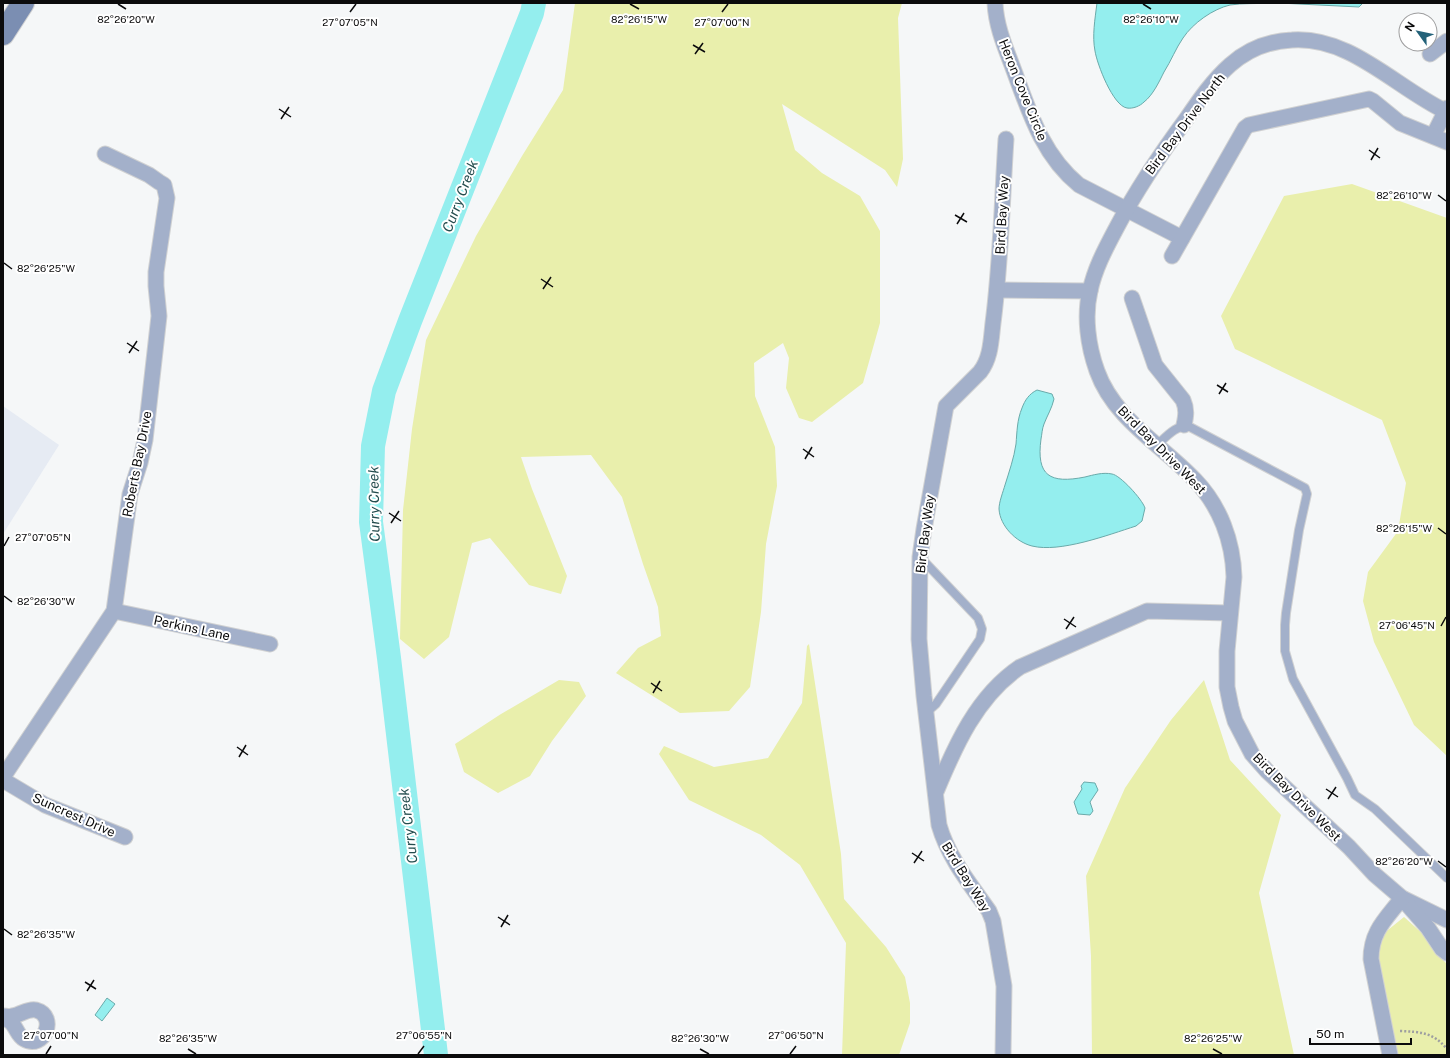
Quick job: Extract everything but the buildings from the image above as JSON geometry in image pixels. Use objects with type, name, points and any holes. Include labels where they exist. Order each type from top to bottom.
[{"type":"street","points":[[3,34],[23,3]]},
{"type":"street","name":"Heron Cove Circle","points":[[995,3],[998,27],[1030,114],[1050,154],[1074,180],[1084,187],[1182,238]]},
{"type":"street","name":"Bird Bay Drive North","points":[[1090,291],[1102,255],[1140,185],[1165,148],[1220,74],[1243,55],[1272,43],[1286,40],[1307,40],[1328,43],[1353,54],[1426,101],[1446,110],[1440,139],[1400,123],[1369,99],[1249,125],[1245,128],[1172,256]]},
{"type":"street","points":[[1430,54],[1447,41]]},
{"type":"street","name":"Bird Bay Way","points":[[1003,1055],[1004,986],[993,921],[989,911],[951,856],[943,840],[939,825],[919,639],[920,557],[946,406],[980,372],[987,361],[997,290],[1006,139]]},
{"type":"street","name":"Roberts Bay Drive","points":[[3,778],[114,612],[130,494],[140,463],[145,440],[159,316],[156,272],[167,198],[164,185],[149,175],[105,154]]},
{"type":"street","points":[[997,290],[1090,291]]},
{"type":"street","name":"Bird Bay Drive West","points":[[1090,291],[1088,323],[1092,354],[1099,375],[1106,389],[1120,410],[1156,446],[1196,482],[1207,495],[1222,521],[1228,537],[1234,577],[1227,651],[1227,687],[1235,721],[1252,754],[1267,771],[1338,837],[1374,874],[1402,898],[1447,920]]},
{"type":"street","points":[[1132,298],[1155,365],[1183,400],[1186,412],[1184,425]]},
{"type":"street","name":"Bird Bay Way","points":[[936,794],[950,758],[965,729],[997,687],[1007,676],[1020,667],[1147,611],[1230,613]]},
{"type":"street","name":"Perkins Lane","points":[[114,612],[270,644]]},
{"type":"street","name":"Suncrest Drive","points":[[3,778],[45,805],[125,838]]},
{"type":"street","points":[[1390,1055],[1371,959],[1371,947],[1378,929],[1402,898],[1428,928],[1447,954]]},
{"type":"lane","points":[[1156,446],[1179,427],[1184,425],[1305,488],[1307,494],[1299,530],[1285,625],[1285,651],[1290,672],[1355,795],[1375,809],[1447,878]]},
{"type":"lane","points":[[920,557],[978,618],[982,629],[982,636],[936,704],[926,712]]},
{"type":"path","points":[[1385,1030],[1423,1033],[1430,1035],[1439,1040],[1447,1049]]},
{"type":"shaded area","points":[[3,406],[59,445],[3,534]]},
{"type":"green space","points":[[575,3],[902,3],[898,18],[903,159],[897,187],[885,170],[782,104],[795,150],[822,173],[860,196],[880,231],[880,323],[863,383],[812,422],[799,418],[786,388],[789,358],[783,343],[754,363],[755,396],[775,447],[777,486],[766,544],[761,612],[750,687],[729,711],[680,713],[616,673],[638,648],[661,636],[658,607],[622,497],[591,455],[521,457],[532,489],[567,576],[561,594],[529,585],[490,538],[472,543],[449,637],[424,659],[400,639],[403,510],[412,429],[426,340],[476,236],[522,156],[563,90]]},
{"type":"green space","points":[[1352,184],[1447,218],[1447,756],[1414,725],[1374,642],[1363,601],[1368,572],[1398,531],[1406,483],[1382,420],[1235,349],[1221,316],[1284,196]]},
{"type":"green space","points":[[809,644],[841,854],[844,899],[886,947],[905,977],[910,1003],[910,1023],[899,1055],[842,1055],[846,943],[800,865],[761,835],[689,800],[659,754],[664,746],[714,767],[768,758],[802,703],[807,646]]},
{"type":"green space","points":[[559,680],[579,682],[586,696],[552,741],[530,776],[498,793],[464,772],[455,744],[501,714]]},
{"type":"green space","points":[[1204,680],[1230,760],[1281,815],[1259,893],[1294,1055],[1092,1055],[1091,956],[1086,876],[1125,788],[1171,720]]},
{"type":"green space","points":[[1404,917],[1424,935],[1447,964],[1447,1055],[1395,1055],[1390,1015],[1377,949],[1383,934]]},
{"type":"water","points":[[1097,3],[1269,3],[1230,5],[1204,17],[1187,32],[1150,96],[1140,105],[1134,108],[1127,108],[1122,106],[1111,93],[1096,57],[1094,33]]},
{"type":"water","points":[[1279,3],[1363,3],[1359,7]]},
{"type":"water","points":[[1037,390],[1052,394],[1054,399],[1043,426],[1040,452],[1043,469],[1054,478],[1063,479],[1073,479],[1109,473],[1116,475],[1140,499],[1145,508],[1142,521],[1136,526],[1084,542],[1043,548],[1032,546],[1020,541],[1006,527],[1000,515],[999,506],[1014,454],[1019,417],[1026,400]]},
{"type":"water","points":[[1084,782],[1095,783],[1098,790],[1090,802],[1093,811],[1090,815],[1078,814],[1074,802],[1082,789],[1081,786]]},
{"type":"water","points":[[107,998],[115,1004],[102,1021],[95,1015]]},
{"type":"waterway","name":"Curry Creek","points":[[436,1055],[389,658],[371,522],[373,446],[384,391],[410,321],[532,13],[534,3]]}]
